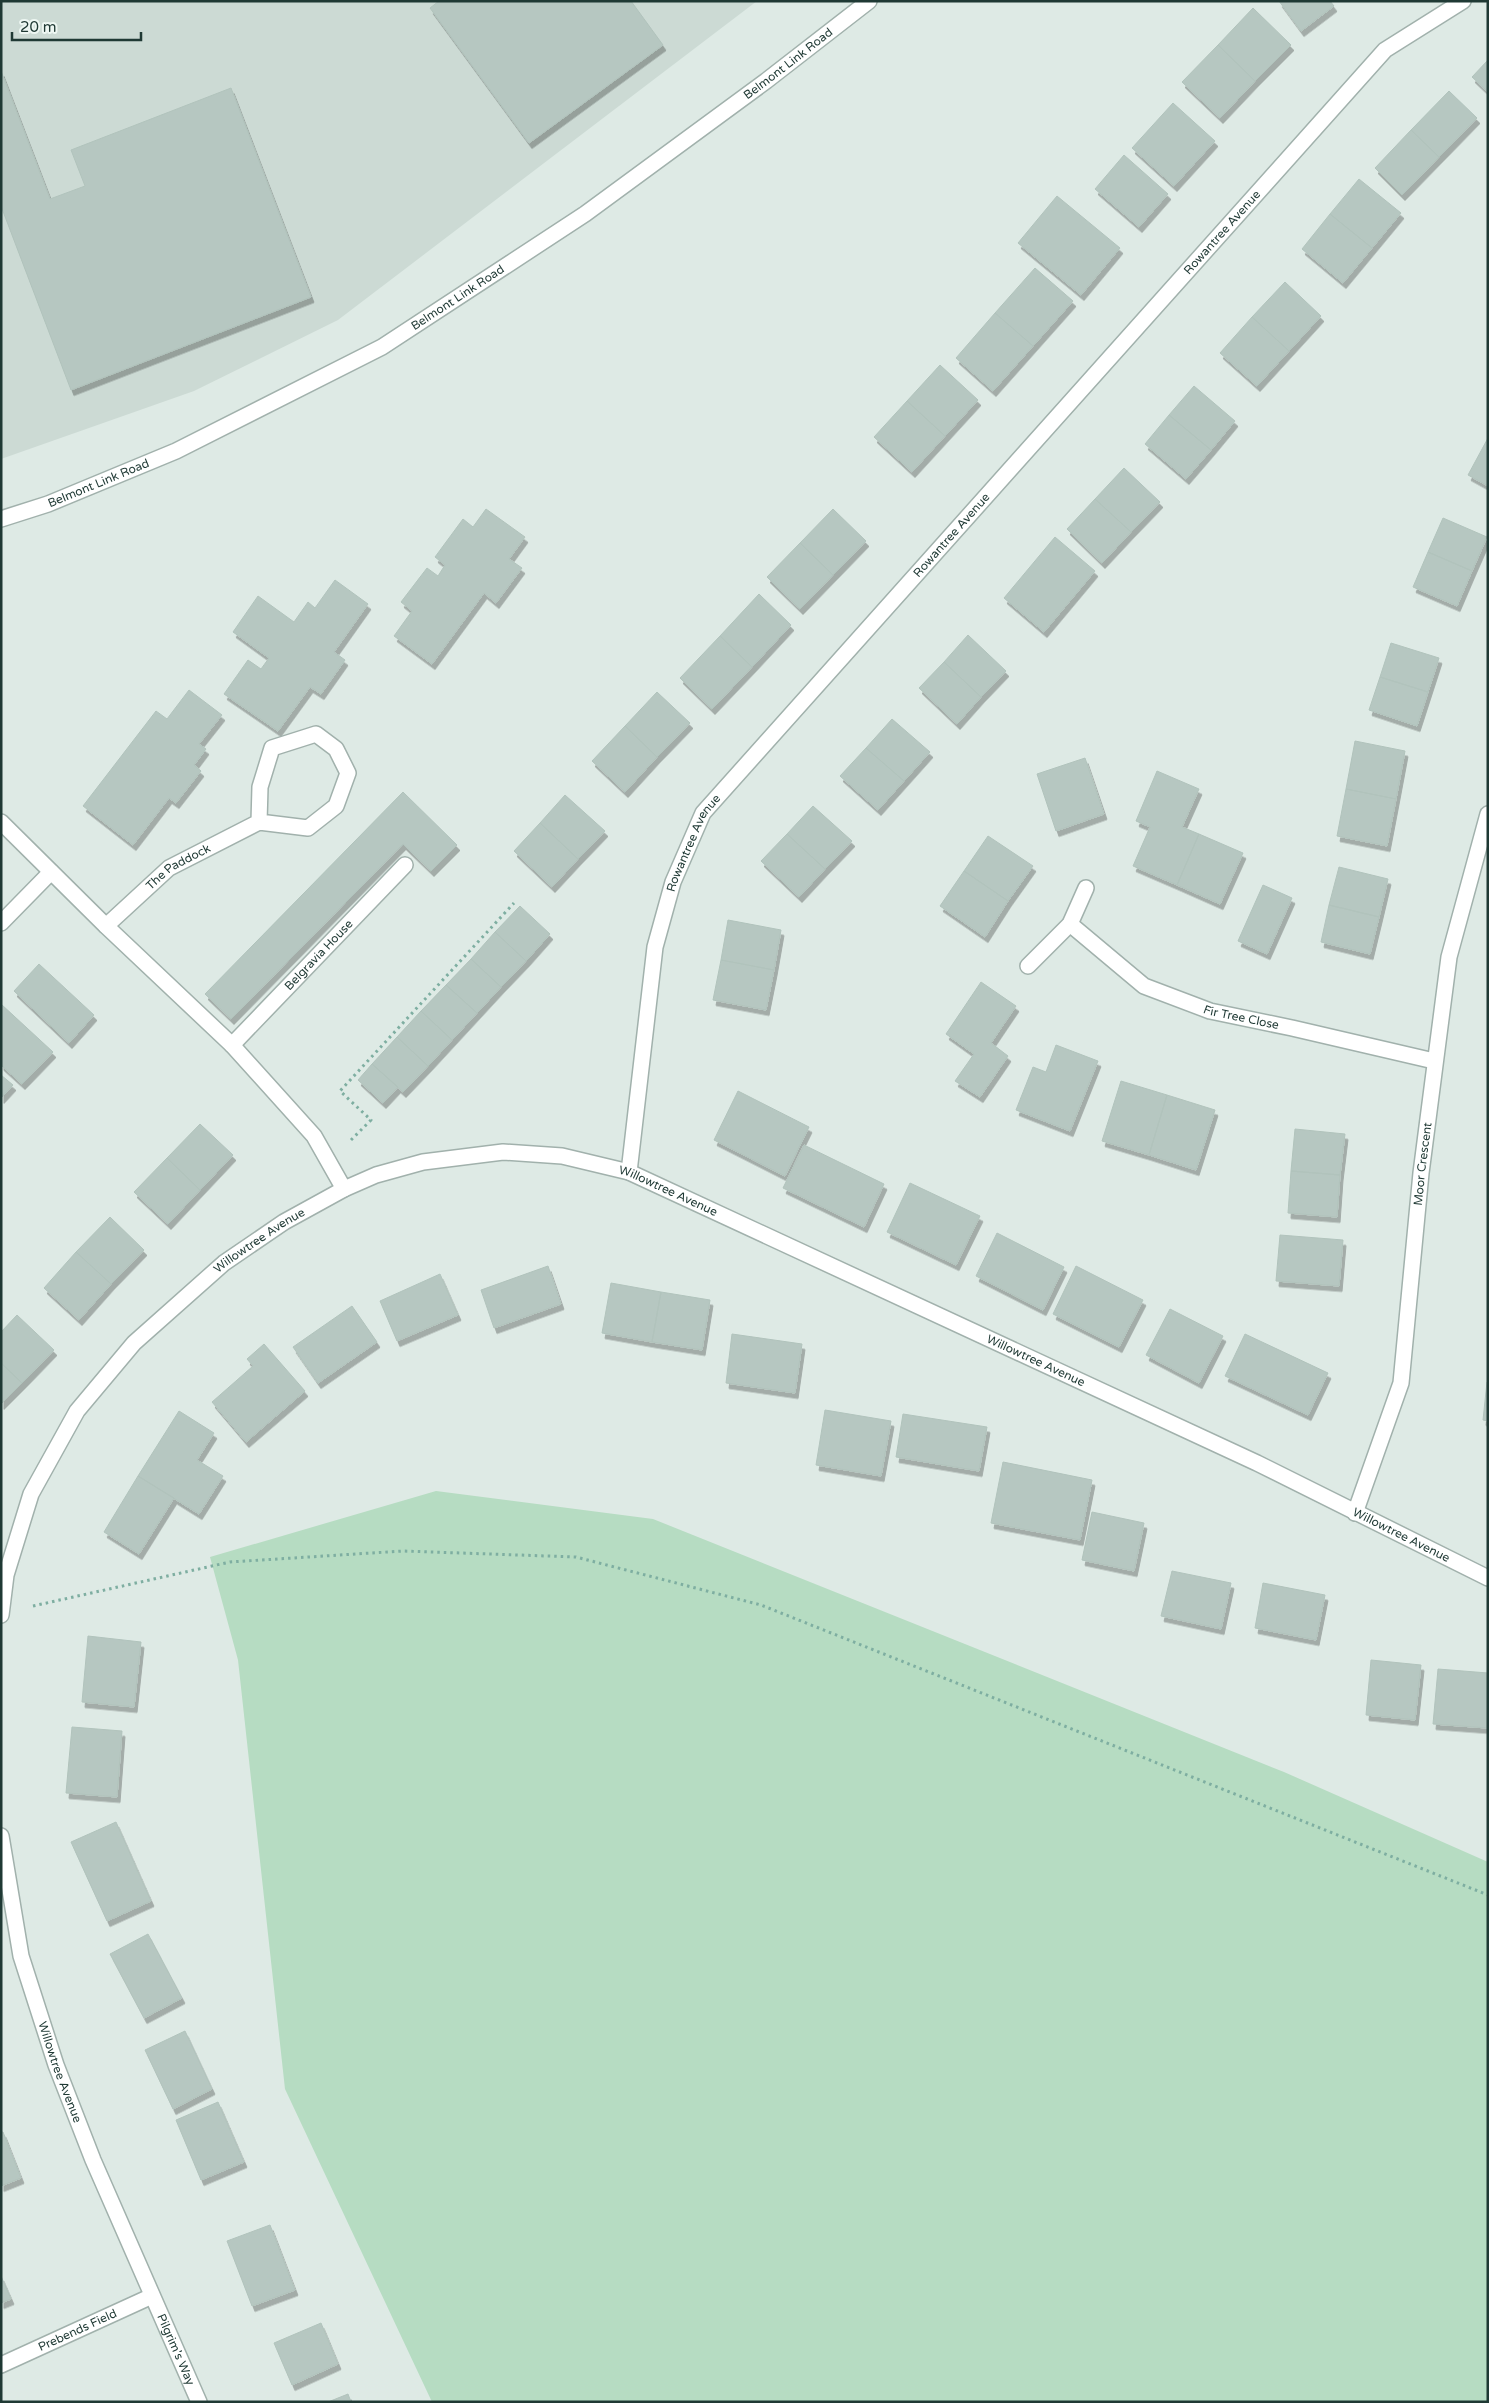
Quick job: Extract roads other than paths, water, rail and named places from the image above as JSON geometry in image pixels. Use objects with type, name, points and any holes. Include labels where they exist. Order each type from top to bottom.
[{"type":"street","name":"Belmont Link Road","points":[[1,519],[48,504],[176,451],[382,347],[585,214],[766,81],[869,1]]},
{"type":"street","name":"Rowantree Avenue","points":[[629,1172],[655,947],[673,882],[704,813],[1385,50],[1463,1]]},
{"type":"street","points":[[316,734],[336,750],[348,773],[336,806],[308,828],[259,822],[260,787],[272,748],[316,734]]},
{"type":"street","name":"Moor Crescent","points":[[1355,1513],[1401,1383],[1434,1061],[1449,957],[1488,814]]},
{"type":"street","points":[[1,822],[106,926],[232,1045],[314,1136],[344,1189]]},
{"type":"street","name":"The Paddock","points":[[106,926],[169,868],[259,822]]},
{"type":"street","name":"Belgravia House","points":[[232,1045],[405,865]]},
{"type":"street","points":[[1,923],[51,872]]},
{"type":"street","points":[[1028,966],[1070,924],[1086,888]]},
{"type":"street","name":"Fir Tree Close","points":[[1070,924],[1144,986],[1210,1011],[1434,1061]]},
{"type":"street","name":"Willowtree Avenue","points":[[1,1614],[6,1575],[31,1494],[76,1411],[134,1343],[224,1263],[284,1222],[344,1189],[376,1176],[423,1162],[503,1152],[562,1156],[629,1172],[1257,1463],[1488,1578]]},
{"type":"street","name":"Willowtree Avenue","points":[[1,1836],[21,1956],[53,2056],[93,2160],[152,2296]]},
{"type":"street","name":"Prebends Field","points":[[1,2365],[152,2296]]},
{"type":"street","name":"Pilgrim's Way","points":[[152,2296],[200,2402]]}]
